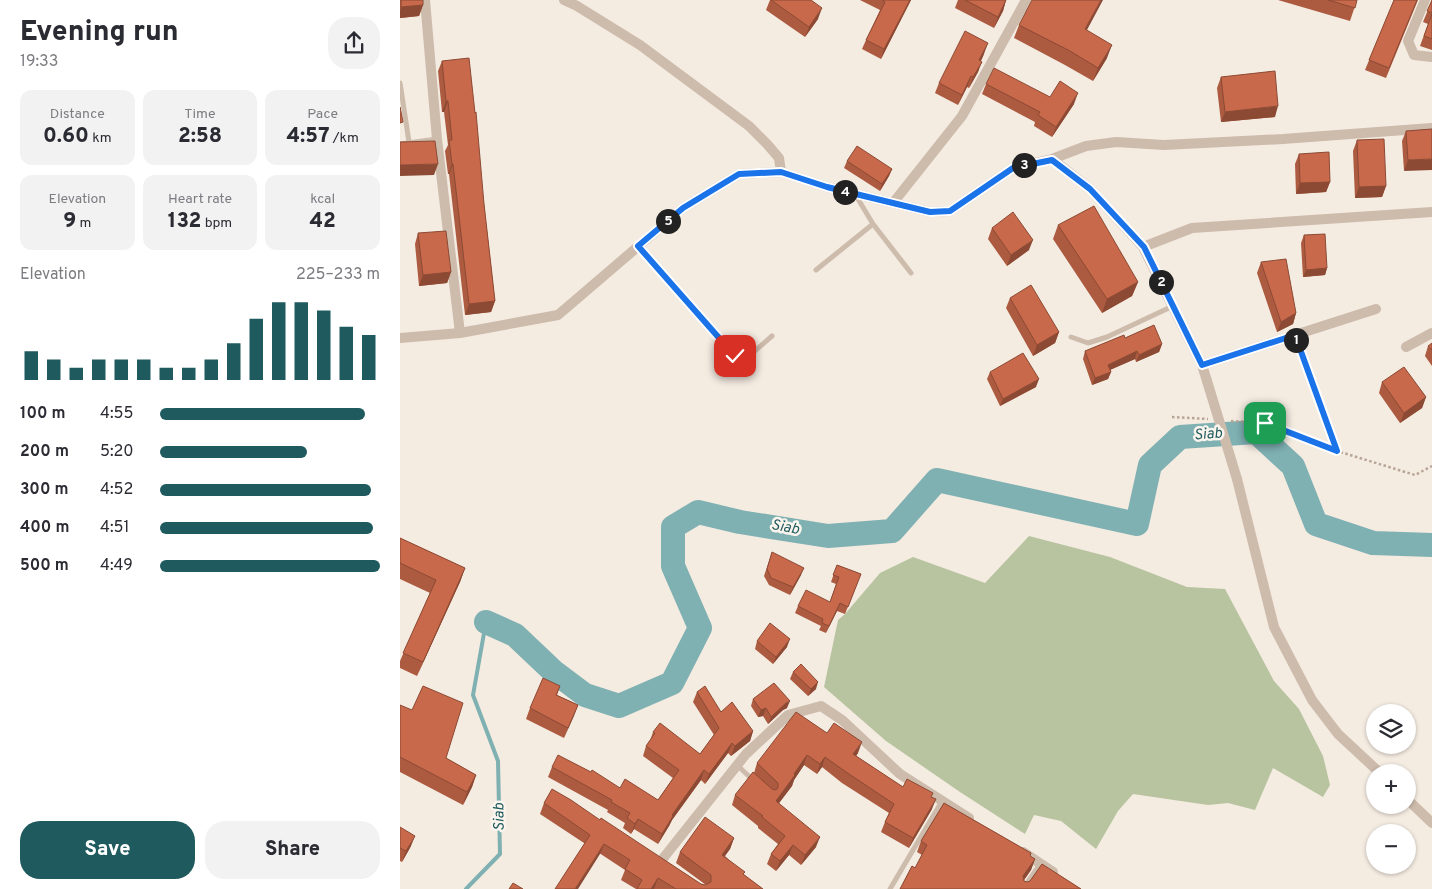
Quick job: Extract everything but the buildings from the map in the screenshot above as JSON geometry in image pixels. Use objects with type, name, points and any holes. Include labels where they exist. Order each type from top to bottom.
[{"type":"street","points":[[425,0],[437,139],[460,333]]},
{"type":"street","points":[[564,0],[640,45],[749,126],[779,158],[781,172]]},
{"type":"street","points":[[893,203],[962,116],[1026,0]]},
{"type":"street","points":[[1425,0],[1408,41],[1414,55],[1432,57]]},
{"type":"street","points":[[400,338],[460,333],[558,315],[683,208],[739,174],[781,172],[827,187],[930,212],[950,211],[1013,168],[1052,160],[1086,146],[1116,142],[1164,145],[1432,128]]},
{"type":"street","points":[[1052,160],[1090,189],[1144,247],[1202,365],[1237,479],[1274,627],[1312,700],[1338,734],[1370,764]]},
{"type":"street","points":[[1144,247],[1192,228],[1432,212]]},
{"type":"street","points":[[1202,365],[1376,310]]},
{"type":"street","points":[[1406,347],[1432,333]]},
{"type":"street","points":[[661,861],[746,754],[788,715],[821,706],[842,720],[900,774],[975,822]]},
{"type":"street","points":[[1416,808],[1432,823]]},
{"type":"street","points":[[1017,848],[1062,879]]},
{"type":"lane","points":[[400,83],[409,142]]},
{"type":"lane","points":[[400,144],[437,139]]},
{"type":"lane","points":[[855,194],[873,224],[911,273]]},
{"type":"lane","points":[[816,270],[873,224]]},
{"type":"lane","points":[[638,246],[735,356],[743,359],[749,356],[772,336]]},
{"type":"lane","points":[[1071,337],[1088,343],[1174,306]]},
{"type":"lane","points":[[737,765],[758,784]]},
{"type":"lane","points":[[890,889],[942,801]]},
{"type":"lane","points":[[1023,889],[1040,863]]},
{"type":"path","points":[[1295,335],[1337,451]]},
{"type":"path","points":[[1172,416],[1209,419]]},
{"type":"path","points":[[1228,420],[1265,423],[1337,451],[1415,475],[1432,466]]},
{"type":"green space","points":[[1029,536],[1110,557],[1187,587],[1225,589],[1274,681],[1299,709],[1323,756],[1330,785],[1323,797],[1273,768],[1255,810],[1228,803],[1208,805],[1133,794],[1118,811],[1096,849],[1061,821],[1034,815],[1025,834],[886,741],[824,687],[838,620],[880,573],[913,557],[985,583]]},
{"type":"waterway","name":"Siab","points":[[486,622],[515,635],[553,671],[585,695],[619,706],[672,683],[700,628],[673,566],[673,527],[698,512],[740,522],[828,536],[892,531],[937,480],[1137,524],[1150,465],[1180,437],[1256,432],[1293,466],[1316,524],[1373,543],[1432,545]]},
{"type":"waterway","name":"Siab","points":[[466,889],[500,854],[498,761],[473,695],[486,622]]},
{"type":"route","points":[[735,356],[638,246],[683,208],[739,174],[781,172],[827,187],[930,212],[950,211],[1013,168],[1052,160],[1090,189],[1144,247],[1202,365],[1295,335],[1337,451],[1265,423]]}]
